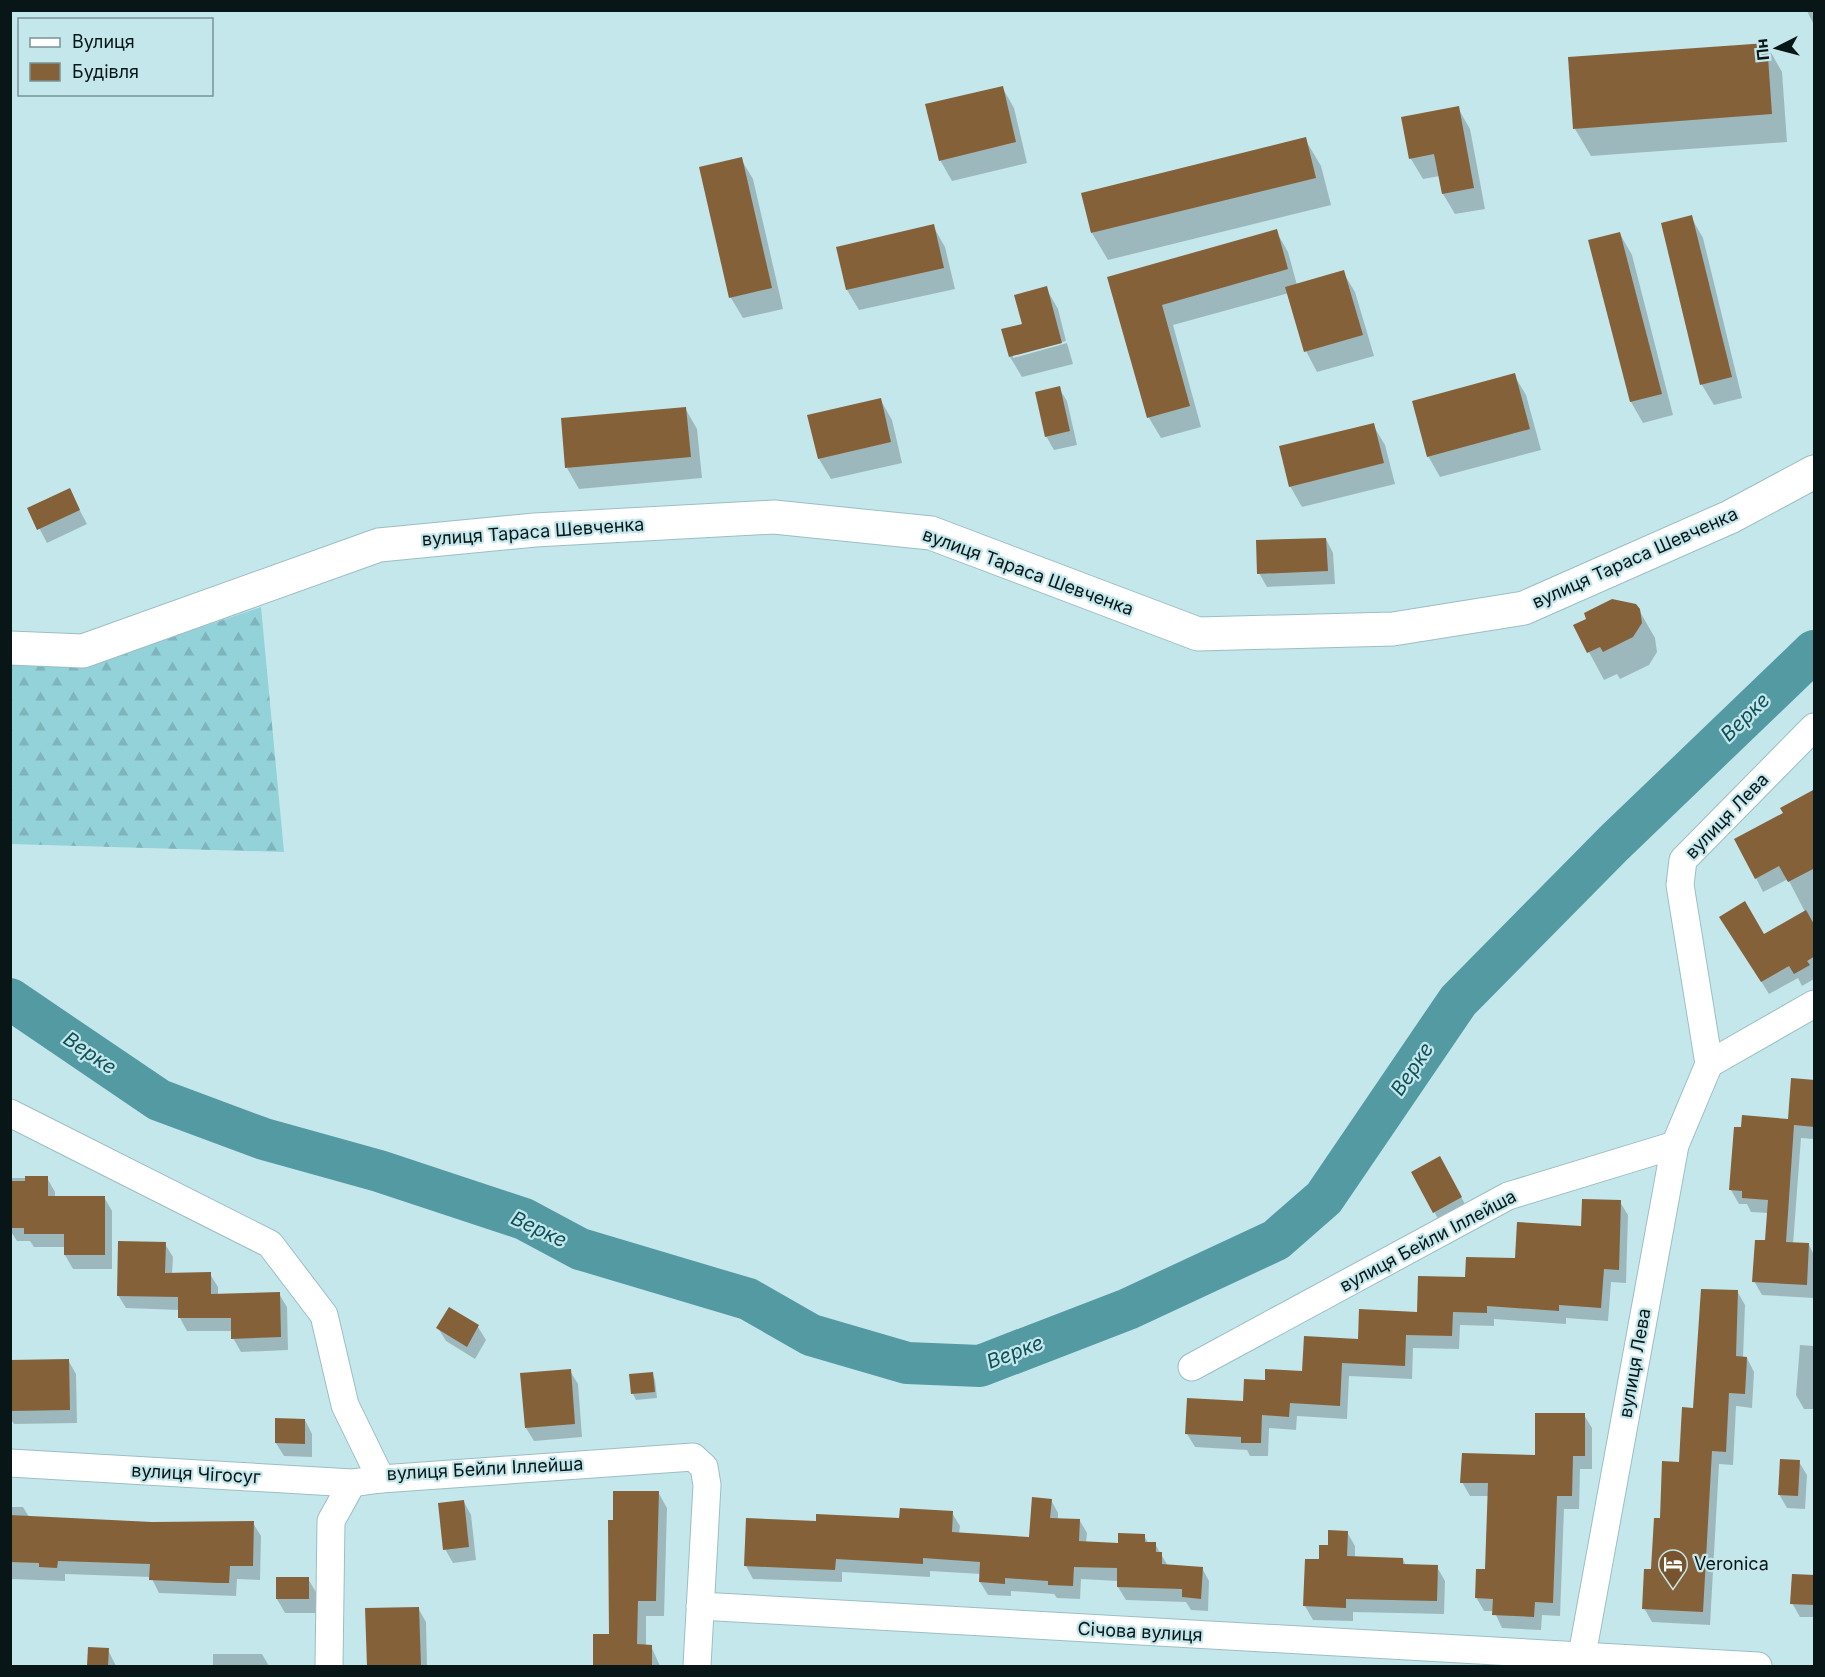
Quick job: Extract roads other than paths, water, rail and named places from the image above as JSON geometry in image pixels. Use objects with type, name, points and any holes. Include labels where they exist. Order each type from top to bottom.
[{"type":"street","name":"вулиця Тараса Шевченка","points":[[10,648],[83,651],[379,545],[535,530],[774,517],[931,533],[1198,634],[1393,629],[1524,608],[1730,516],[1815,472]]},
{"type":"street","name":"вулиця Лева","points":[[1580,1662],[1676,1145],[1709,1064],[1680,885],[1683,860],[1815,728]]},
{"type":"street","points":[[1709,1064],[1815,1004]]},
{"type":"street","name":"вулиця Бейли Іллейша","points":[[10,1113],[270,1244],[324,1315],[345,1405],[381,1479],[693,1457],[704,1467],[707,1485],[700,1606]]},
{"type":"street","name":"вулиця Бейли Іллейша","points":[[1192,1367],[1508,1196],[1676,1145]]},
{"type":"street","name":"вулиця Чігосуг","points":[[10,1463],[352,1484],[381,1479]]},
{"type":"street","points":[[329,1666],[331,1521],[352,1484]]},
{"type":"street","points":[[697,1666],[700,1606]]},
{"type":"street","name":"Січова вулиця","points":[[700,1606],[1580,1662],[1758,1666]]},
{"type":"waterway","name":"Верке","points":[[10,999],[159,1100],[264,1139],[379,1171],[524,1219],[580,1249],[748,1299],[811,1335],[907,1363],[980,1366],[1128,1309],[1276,1240],[1324,1198],[1458,1001],[1614,843],[1814,651]]},
{"type":"place","name":"Veronica","points":[[1673,1590]]}]
